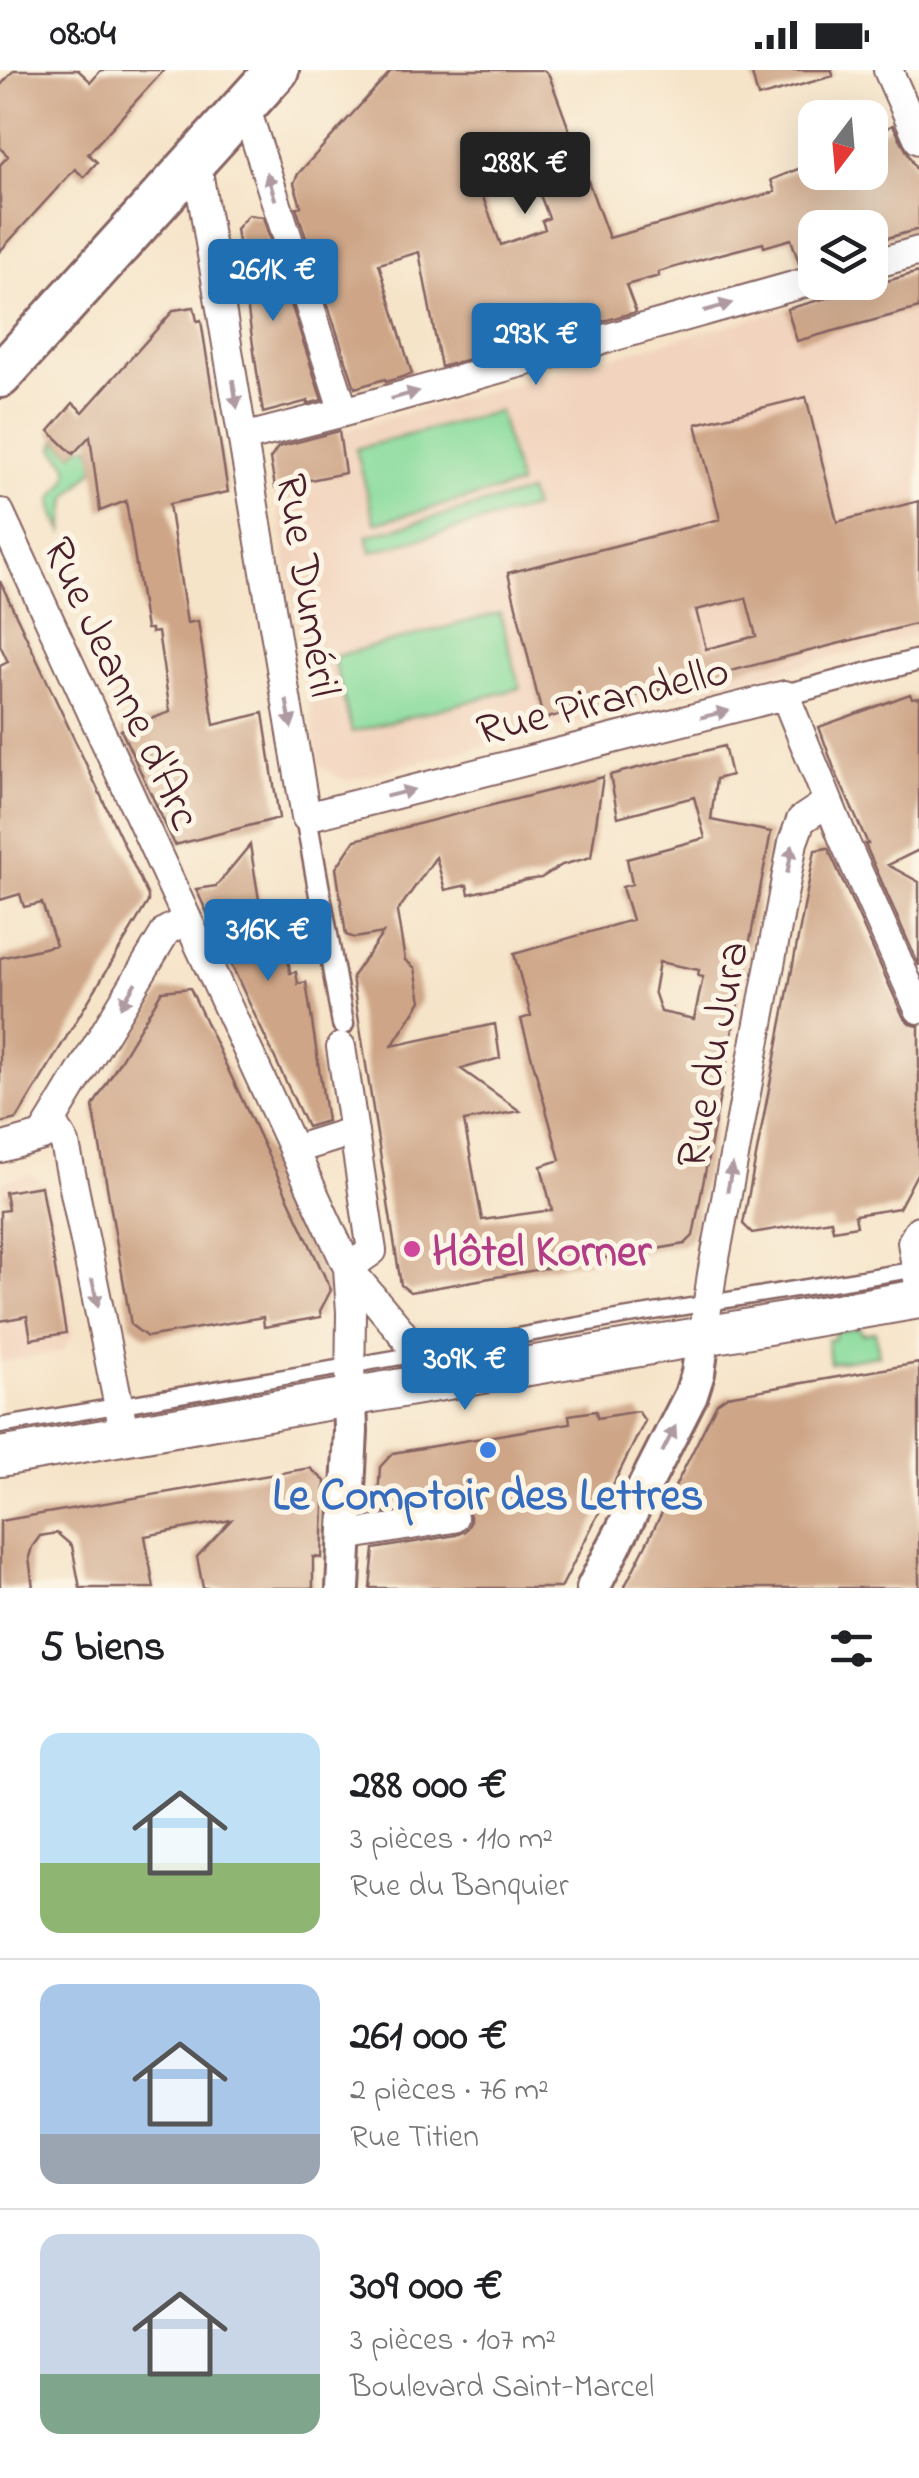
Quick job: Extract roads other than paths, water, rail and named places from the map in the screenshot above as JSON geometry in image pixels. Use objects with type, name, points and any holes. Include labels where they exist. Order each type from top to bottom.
[{"type":"main road","points":[[0,376],[278,70]]},
{"type":"main road","points":[[0,1457],[122,1421],[918,1281]]},
{"type":"street","points":[[888,70],[919,140]]},
{"type":"street","points":[[245,106],[344,412]]},
{"type":"street","name":"Rue Duméril","points":[[196,159],[344,1042],[372,1251],[348,1268]]},
{"type":"street","points":[[888,260],[919,251]]},
{"type":"street","points":[[243,438],[798,285]]},
{"type":"street","name":"Rue Jeanne d'Arc","points":[[0,513],[186,920],[233,998],[293,1150],[348,1268],[428,1369]]},
{"type":"street","name":"Rue Pirandello","points":[[306,816],[919,660]]},
{"type":"street","points":[[785,695],[919,1009]]},
{"type":"street","name":"Rue du Jura","points":[[705,1320],[793,842],[800,820],[828,802]]},
{"type":"street","points":[[0,1148],[42,1136],[166,931],[186,920]]},
{"type":"street","points":[[52,1120],[65,1144],[122,1421]]},
{"type":"street","points":[[293,1150],[354,1131]]},
{"type":"street","points":[[918,1281],[912,1242],[919,1230]]},
{"type":"street","name":"Rue Jeanne d'Arc","points":[[348,1268],[350,1381]]},
{"type":"street","points":[[594,1588],[691,1395],[705,1320]]},
{"type":"street","points":[[343,1588],[350,1381]]},
{"type":"street","points":[[346,1536],[453,1518]]},
{"type":"lane","points":[[0,1426],[122,1421]]},
{"type":"place","name":"Hôtel Korner","points":[[412,1249]]},
{"type":"place","name":"Le Comptoir des Lettres","points":[[488,1450]]}]
